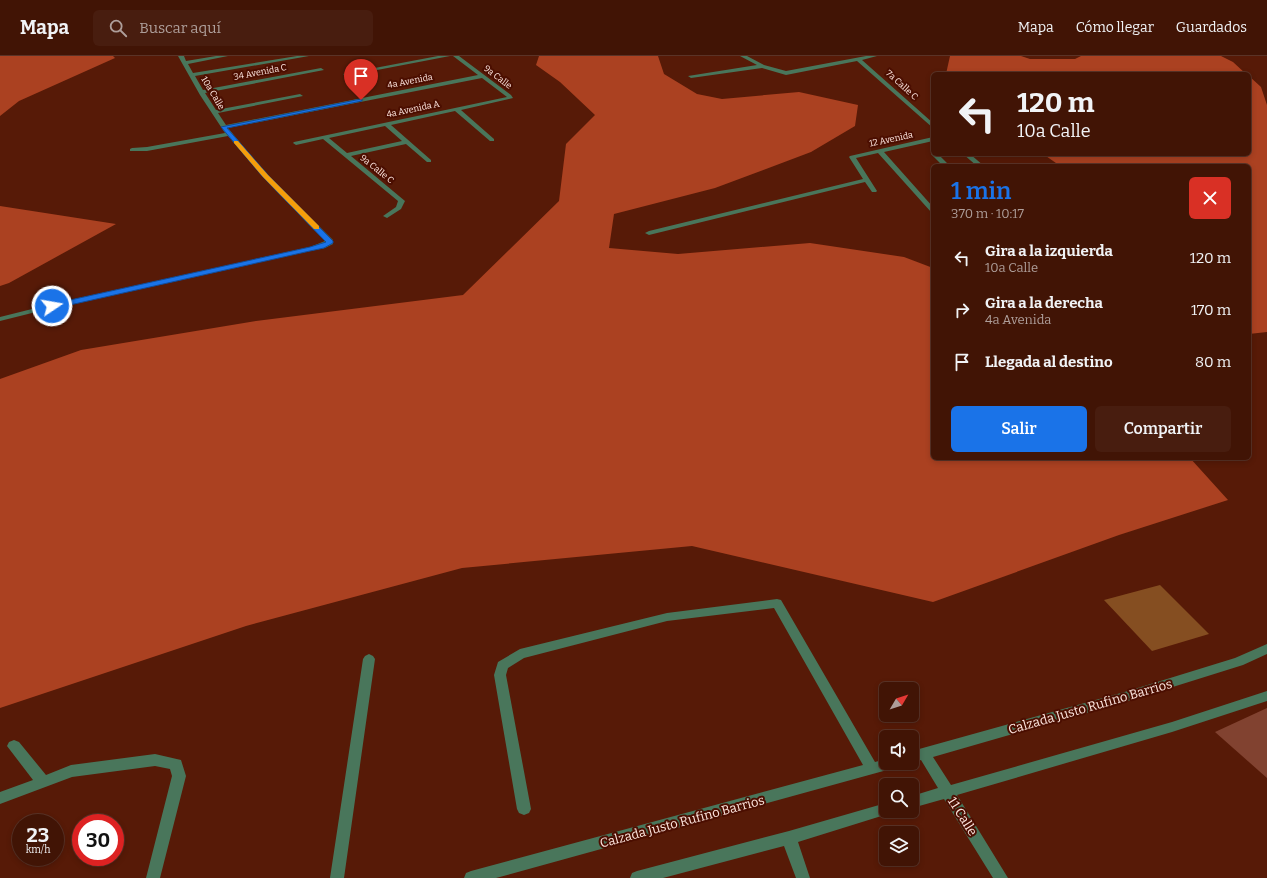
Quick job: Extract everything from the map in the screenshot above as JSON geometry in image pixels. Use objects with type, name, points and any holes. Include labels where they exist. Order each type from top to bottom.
[{"type":"street","points":[[182,59],[225,56]]},
{"type":"street","points":[[192,75],[306,56]]},
{"type":"street","points":[[346,74],[447,56]]},
{"type":"street","name":"9a Calle","points":[[456,56],[510,98]]},
{"type":"street","points":[[743,56],[762,66],[776,71],[794,72],[874,56]]},
{"type":"street","name":"10a Calle","points":[[0,319],[52,306],[310,249],[330,242],[265,176],[223,127],[182,59]]},
{"type":"street","name":"7a Calle C","points":[[858,59],[931,124]]},
{"type":"street","points":[[691,76],[762,66]]},
{"type":"street","name":"34 Avenida C","points":[[202,92],[322,70]]},
{"type":"street","name":"4a Avenida","points":[[223,127],[482,76]]},
{"type":"street","points":[[214,112],[300,96]]},
{"type":"street","name":"4a Avenida A","points":[[296,143],[510,98]]},
{"type":"street","points":[[456,109],[492,140]]},
{"type":"street","points":[[386,124],[429,161]]},
{"type":"street","points":[[132,150],[147,149],[229,134]]},
{"type":"street","name":"9a Calle C","points":[[324,137],[402,201],[399,208],[387,216]]},
{"type":"street","name":"12 Avenida","points":[[867,180],[852,157],[931,140]]},
{"type":"street","points":[[347,155],[408,142]]},
{"type":"street","points":[[921,142],[931,151]]},
{"type":"street","points":[[880,151],[931,208]]},
{"type":"street","points":[[936,156],[945,164]]},
{"type":"street","points":[[969,156],[979,164]]},
{"type":"street","points":[[649,233],[867,180],[874,191]]},
{"type":"street","points":[[524,809],[500,674],[502,665],[520,654],[667,617],[777,603],[872,769]]},
{"type":"street","name":"Calzada Justo Rufino Barrios","points":[[919,756],[1158,687],[1239,662],[1267,649]]},
{"type":"street","points":[[338,878],[369,659]]},
{"type":"street","points":[[919,800],[1172,727],[1267,696]]},
{"type":"street","points":[[14,746],[43,782]]},
{"type":"street","name":"11 Calle","points":[[919,757],[947,791],[1001,878]]},
{"type":"street","points":[[0,798],[71,771],[155,760],[176,764],[179,776],[153,878]]},
{"type":"street","name":"Calzada Justo Rufino Barrios","points":[[471,878],[879,767]]},
{"type":"street","points":[[637,878],[788,838],[879,811]]},
{"type":"street","points":[[788,838],[803,878]]},
{"type":"shaded area","points":[[0,56],[113,56],[115,58],[19,101],[0,116]]},
{"type":"shaded area","points":[[539,56],[658,56],[664,74],[697,94],[722,99],[799,92],[858,105],[855,126],[811,152],[715,188],[614,214],[609,248],[678,254],[810,243],[904,257],[931,267],[931,460],[1192,460],[1228,500],[1119,535],[933,602],[692,546],[462,568],[246,626],[0,708],[0,379],[81,350],[256,321],[463,295],[559,201],[566,144],[595,115],[560,82],[536,65]]},
{"type":"shaded area","points":[[950,56],[1021,56],[1030,59],[1075,59],[1081,56],[1221,56],[1233,62],[1244,72],[946,72]]},
{"type":"shaded area","points":[[1251,78],[1261,87],[1267,105],[1267,332],[1251,334],[1251,164],[1056,163],[1046,156],[1251,156]]},
{"type":"shaded area","points":[[0,206],[116,224],[9,283],[0,286]]},
{"type":"shaded area","points":[[1267,708],[1267,778],[1215,732]]},
{"type":"building","points":[[1160,585],[1209,634],[1152,651],[1104,600]]},
{"type":"slow traffic","points":[[236,142],[265,176],[316,227]]},
{"type":"route","points":[[52,306],[310,249],[330,242],[326,236],[265,176],[223,127],[361,100]]}]
